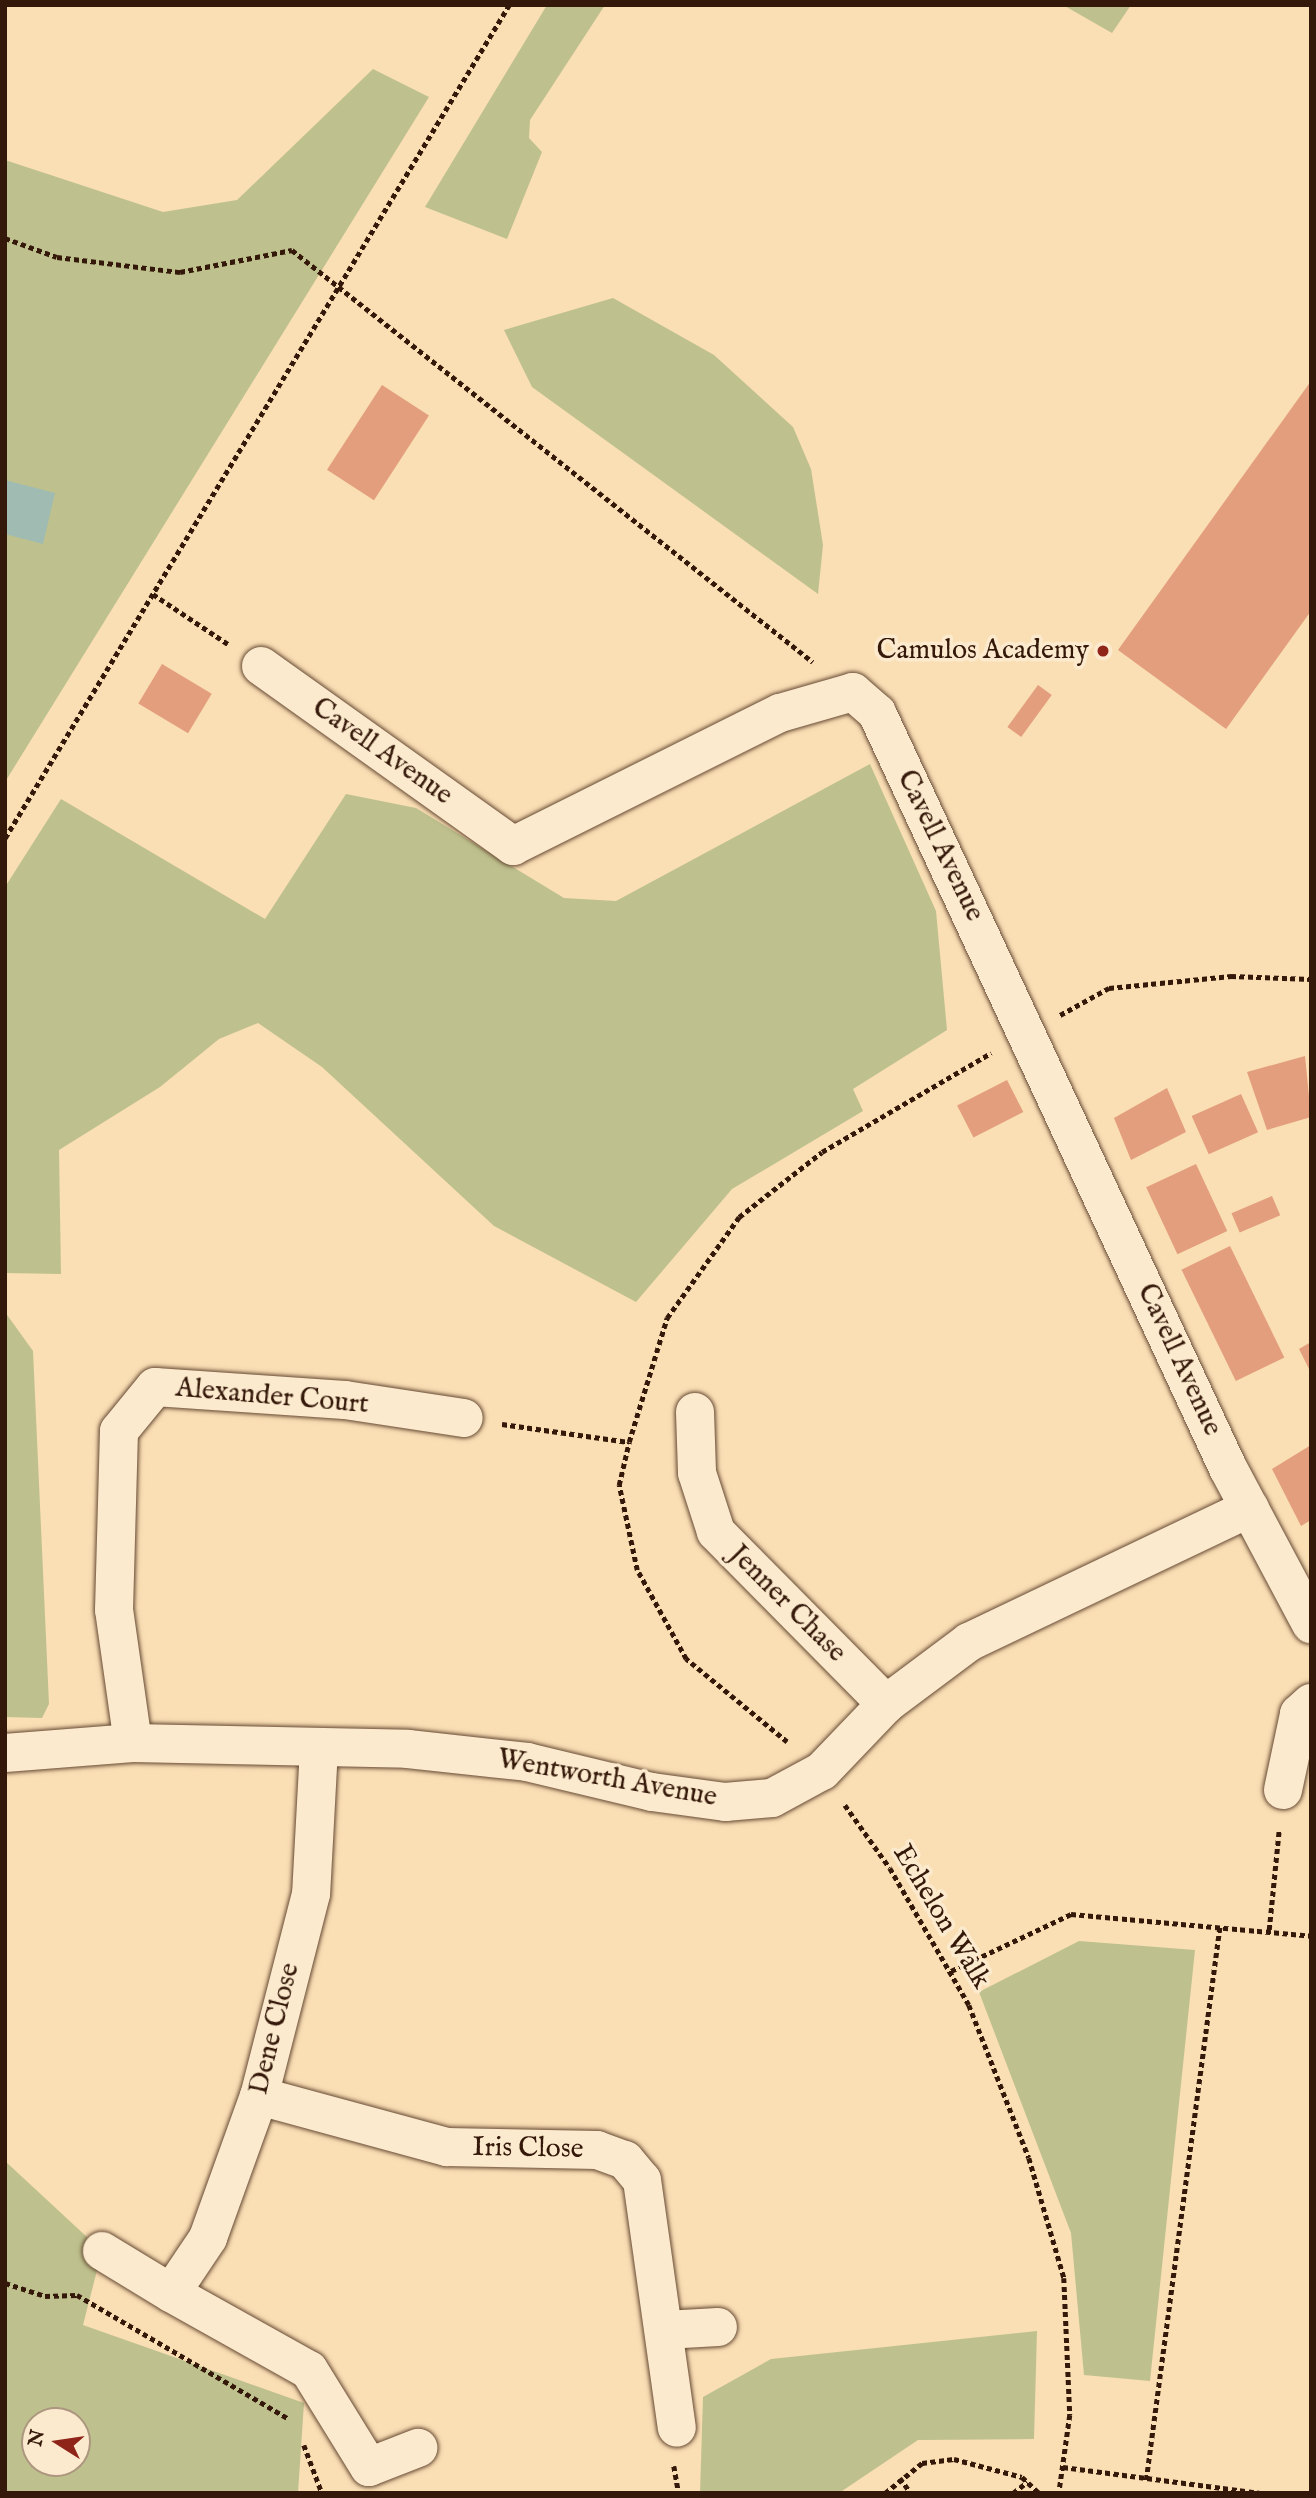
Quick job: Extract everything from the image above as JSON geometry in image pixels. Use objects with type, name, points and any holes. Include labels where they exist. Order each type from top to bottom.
[{"type":"street","name":"Cavell Avenue","points":[[261,666],[513,846],[780,713],[853,692],[877,713],[1029,1032],[1250,1508],[1311,1624]]},
{"type":"street","name":"Alexander Court","points":[[133,1743],[114,1610],[119,1431],[155,1387],[345,1400],[464,1419]]},
{"type":"street","name":"Jenner Chase","points":[[695,1412],[697,1473],[716,1532],[886,1704]]},
{"type":"street","name":"Wentworth Avenue","points":[[5,1753],[133,1743],[319,1748],[527,1762],[652,1792],[725,1802],[772,1798],[822,1771],[886,1704],[969,1642],[1250,1508]]},
{"type":"street","points":[[1283,1790],[1299,1714],[1311,1703]]},
{"type":"street","name":"Dene Close","points":[[171,2293],[208,2238],[259,2096],[311,1894],[319,1748]]},
{"type":"street","name":"Iris Close","points":[[259,2096],[447,2147],[597,2150],[625,2160],[642,2180],[677,2428]]},
{"type":"street","points":[[102,2251],[309,2370],[369,2466],[418,2448]]},
{"type":"street","points":[[664,2330],[718,2327]]},
{"type":"path","points":[[5,838],[343,285],[509,5]]},
{"type":"path","points":[[5,238],[57,257],[180,272],[292,250],[343,285],[853,692]]},
{"type":"path","points":[[153,594],[261,666]]},
{"type":"path","name":"Echelon Walk","points":[[1059,2493],[1070,2415],[1064,2278],[1029,2158],[951,1972],[822,1771],[686,1659],[637,1570],[619,1485],[629,1442],[667,1318],[739,1217],[822,1152],[1109,988],[1231,976],[1311,979]]},
{"type":"path","points":[[464,1419],[629,1442]]},
{"type":"path","points":[[1269,1930],[1283,1790]]},
{"type":"path","points":[[951,1972],[1071,1914],[1220,1925],[1311,1936]]},
{"type":"path","points":[[1146,2480],[1220,1925]]},
{"type":"path","points":[[5,2283],[46,2296],[77,2295],[293,2422]]},
{"type":"path","points":[[299,2434],[322,2493]]},
{"type":"path","points":[[885,2493],[922,2463],[954,2459],[990,2464],[1027,2482],[1039,2493]]},
{"type":"path","points":[[1063,2467],[1260,2493]]},
{"type":"path","points":[[900,2479],[911,2493]]},
{"type":"path","points":[[1013,2493],[1027,2482]]},
{"type":"green space","points":[[547,5],[605,5],[530,120],[529,138],[542,152],[507,239],[425,207]]},
{"type":"green space","points":[[1063,5],[1131,5],[1112,33]]},
{"type":"green space","points":[[373,69],[429,97],[5,782],[5,160],[163,212],[237,200]]},
{"type":"green space","points":[[613,298],[714,355],[793,427],[811,469],[823,545],[818,594],[532,387],[504,330]]},
{"type":"green space","points":[[870,764],[936,911],[947,1030],[853,1089],[863,1111],[732,1189],[636,1302],[494,1226],[322,1067],[258,1023],[219,1039],[160,1087],[59,1150],[61,1274],[6,1273],[5,887],[61,799],[265,919],[346,794],[416,808],[564,898],[616,901]]},
{"type":"green space","points":[[5,1312],[33,1351],[49,1704],[42,1718],[5,1717]]},
{"type":"green space","points":[[1079,1941],[1195,1950],[1150,2381],[1084,2375],[1071,2233],[979,1992]]},
{"type":"green space","points":[[5,2161],[102,2251],[83,2325],[304,2403],[298,2493],[5,2493]]},
{"type":"green space","points":[[1037,2331],[1034,2439],[918,2440],[839,2493],[700,2493],[703,2397],[771,2359]]},
{"type":"water","points":[[5,480],[55,493],[43,544],[5,534]]},
{"type":"building","points":[[1311,381],[1311,611],[1226,729],[1118,650]]},
{"type":"building","points":[[382,385],[429,415],[374,500],[327,470]]},
{"type":"building","points":[[162,664],[212,694],[188,733],[138,703]]},
{"type":"building","points":[[1038,685],[1052,695],[1021,737],[1007,727]]},
{"type":"building","points":[[1305,1056],[1311,1117],[1267,1130],[1247,1072]]},
{"type":"building","points":[[1007,1080],[1023,1112],[973,1137],[957,1105]]},
{"type":"building","points":[[1167,1088],[1186,1132],[1131,1160],[1114,1118]]},
{"type":"building","points":[[1241,1094],[1258,1132],[1209,1154],[1192,1116]]},
{"type":"building","points":[[1196,1164],[1227,1231],[1177,1254],[1146,1187]]},
{"type":"building","points":[[1272,1196],[1280,1215],[1240,1233],[1231,1213]]},
{"type":"building","points":[[1230,1246],[1284,1357],[1236,1381],[1181,1270]]},
{"type":"building","points":[[1311,1342],[1311,1373],[1299,1349]]},
{"type":"building","points":[[1311,1445],[1311,1520],[1301,1526],[1272,1469]]},
{"type":"place","name":"Camulos Academy","points":[[1103,651]]}]
